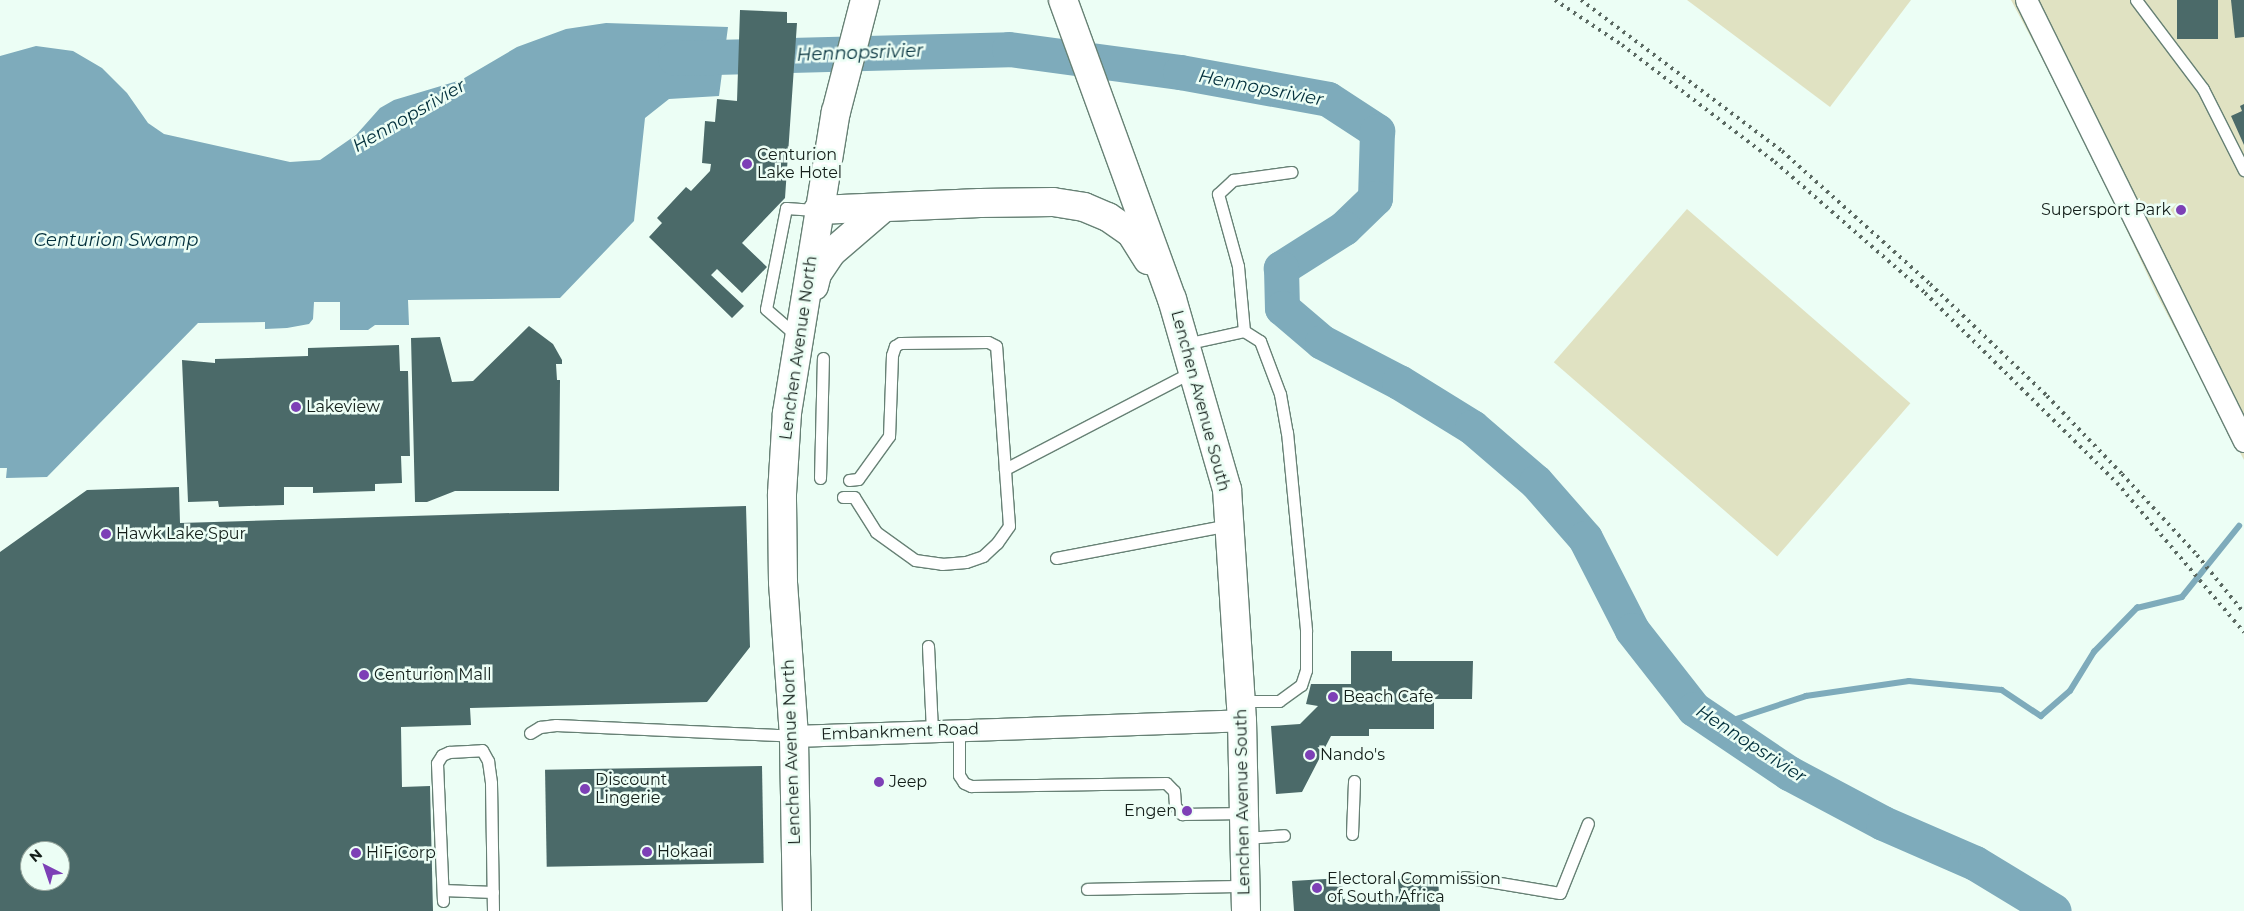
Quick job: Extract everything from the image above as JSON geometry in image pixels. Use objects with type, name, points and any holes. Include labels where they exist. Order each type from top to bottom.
[{"type":"main road","name":"Lenchen Avenue North","points":[[797,911],[794,736],[783,582],[782,494],[788,407],[818,210],[836,112],[865,0]]},
{"type":"main road","name":"Lenchen Avenue South","points":[[1065,6],[1172,299],[1227,489],[1242,710],[1246,898]]},
{"type":"main road","points":[[818,210],[881,210],[980,203],[1053,202],[1084,207],[1108,217],[1131,233],[1172,299]]},
{"type":"main road","points":[[799,338],[817,274],[846,237],[881,210]]},
{"type":"street","points":[[2026,0],[2244,441]]},
{"type":"street","name":"Embankment Road","points":[[794,736],[959,731],[1242,710]]},
{"type":"lane","points":[[2136,0],[2203,89],[2244,170]]},
{"type":"lane","points":[[1244,331],[1238,266],[1218,194],[1233,180],[1291,172]]},
{"type":"lane","points":[[799,338],[766,309],[786,208],[818,210]]},
{"type":"lane","points":[[1185,344],[1244,331],[1260,341],[1282,404],[1294,490],[1306,670],[1301,685],[1279,701],[1242,710]]},
{"type":"lane","points":[[843,497],[854,497],[876,532],[915,560],[966,562],[983,556],[1009,526],[996,346],[988,342],[900,343],[892,355],[889,436],[858,479],[849,480]]},
{"type":"lane","points":[[820,478],[823,358]]},
{"type":"lane","points":[[1005,469],[1193,371]]},
{"type":"lane","points":[[1056,558],[1229,525]]},
{"type":"lane","points":[[928,646],[932,731]]},
{"type":"lane","name":"Embankment Road","points":[[530,733],[540,727],[556,725],[794,736]]},
{"type":"lane","points":[[959,731],[959,775],[964,783],[971,786],[1166,784],[1174,791],[1175,806],[1182,814],[1284,835]]},
{"type":"lane","points":[[493,892],[443,896],[438,763],[442,755],[449,752],[482,750],[488,761],[491,783],[493,892],[493,911]]},
{"type":"lane","points":[[1352,834],[1354,781]]},
{"type":"lane","points":[[1464,877],[1560,893],[1588,823]]},
{"type":"lane","points":[[1087,889],[1246,898]]},
{"type":"green space","points":[[1687,0],[1911,0],[1830,107]]},
{"type":"green space","name":"Supersport Park","points":[[2011,0],[2244,0],[2244,460],[2156,293],[2078,126]]},
{"type":"green space","points":[[1687,209],[1910,403],[1777,556],[1554,362]]},
{"type":"water","name":"Centurion Swamp","points":[[606,23],[728,27],[719,96],[669,99],[645,118],[634,221],[560,298],[408,300],[409,325],[375,325],[368,330],[340,330],[340,302],[314,302],[313,319],[309,324],[287,328],[265,329],[265,322],[198,323],[47,477],[6,478],[7,468],[0,468],[0,56],[36,46],[73,51],[102,68],[127,93],[148,123],[164,134],[290,162],[320,160],[356,135],[380,108],[394,100],[461,80],[517,47],[566,29]]},
{"type":"building","points":[[2177,0],[2218,0],[2218,39],[2177,39]]},
{"type":"building","points":[[2231,0],[2244,0],[2244,37],[2235,38]]},
{"type":"building","name":"Centurion Lake Hotel","points":[[740,10],[787,12],[787,23],[797,23],[785,198],[742,243],[767,267],[742,293],[717,269],[711,275],[744,306],[732,318],[649,237],[662,223],[657,218],[686,187],[691,191],[710,171],[711,164],[702,163],[705,121],[715,122],[717,99],[737,101]]},
{"type":"building","points":[[2244,104],[2244,145],[2231,116],[2242,111],[2240,106]]},
{"type":"building","points":[[529,326],[553,344],[562,360],[562,364],[556,364],[557,380],[560,380],[559,491],[455,491],[427,502],[415,502],[411,338],[440,337],[452,382],[473,381]]},
{"type":"building","name":"Lakeview","points":[[399,345],[400,371],[408,371],[410,456],[401,456],[402,483],[375,484],[375,491],[313,493],[313,487],[284,487],[284,505],[219,507],[218,501],[188,502],[182,360],[215,363],[215,359],[308,356],[308,348]]},
{"type":"building","name":"Centurion Mall","points":[[179,487],[180,523],[746,506],[750,647],[707,702],[470,708],[471,725],[401,727],[402,787],[430,786],[433,911],[0,911],[0,552],[87,490]]},
{"type":"building","points":[[1351,651],[1392,651],[1392,661],[1473,661],[1472,699],[1434,699],[1434,729],[1369,729],[1369,736],[1331,736],[1302,792],[1276,794],[1271,726],[1300,724],[1318,706],[1306,704],[1311,684],[1351,684]]},
{"type":"building","points":[[762,766],[764,863],[547,867],[545,770]]},
{"type":"building","name":"Electoral Commission of South Africa","points":[[1438,877],[1440,911],[1294,911],[1292,881],[1342,878],[1343,899],[1399,896],[1398,879]]},
{"type":"waterway","name":"Hennopsrivier","points":[[675,58],[1009,49],[1180,72],[1328,99],[1377,131],[1375,198],[1344,228],[1281,268],[1282,308],[1322,342],[1399,382],[1472,427],[1536,482],[1585,538],[1632,630],[1694,709],[1789,773],[1883,823],[1975,863],[2054,911]]},
{"type":"waterway","points":[[1718,725],[1806,696],[1909,681],[2002,690],[2041,716],[2070,691],[2094,652],[2137,608],[2182,597],[2239,526]]},
{"type":"railway","points":[[1555,0],[1622,45],[1775,162],[1925,293],[2117,483],[2244,632]]},
{"type":"railway","points":[[1581,0],[1782,151],[1930,284],[2047,396],[2122,474],[2197,555],[2244,613]]},
{"type":"place","name":"Centurion Lake Hotel","points":[[747,164]]},
{"type":"place","name":"Supersport Park","points":[[2181,210]]},
{"type":"place","name":"Lakeview","points":[[296,407]]},
{"type":"place","name":"Hawk Lake Spur","points":[[106,534]]},
{"type":"place","name":"Centurion Mall","points":[[364,675]]},
{"type":"place","name":"Beach Cafe","points":[[1333,697]]},
{"type":"place","name":"Nando's","points":[[1310,755]]},
{"type":"place","name":"Jeep","points":[[879,782]]},
{"type":"place","name":"Discount Lingerie","points":[[585,789]]},
{"type":"place","name":"Engen","points":[[1187,811]]},
{"type":"place","name":"Hokaai","points":[[647,852]]},
{"type":"place","name":"HiFiCorp","points":[[356,853]]},
{"type":"place","name":"Electoral Commission of South Africa","points":[[1317,888]]}]
